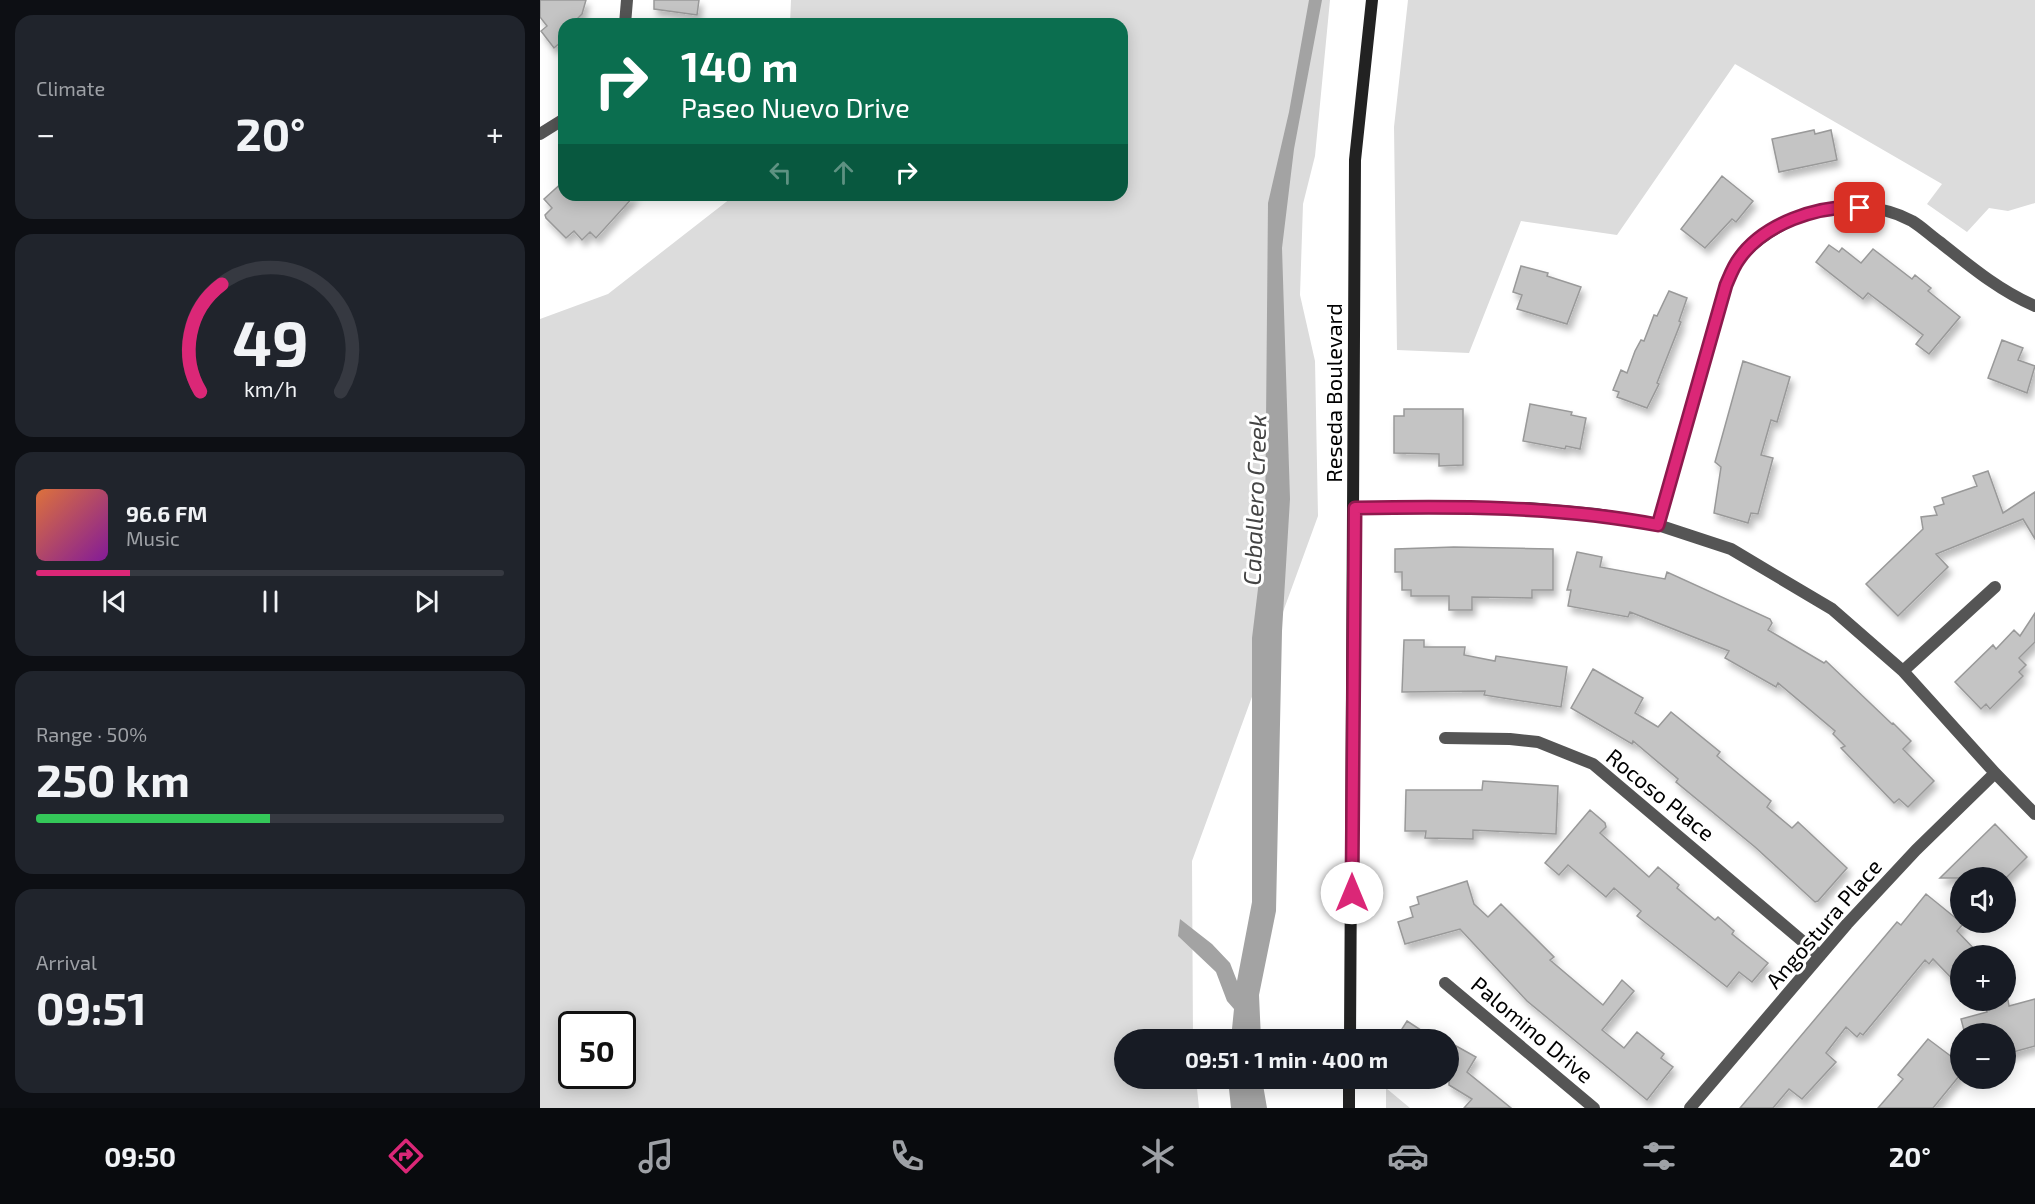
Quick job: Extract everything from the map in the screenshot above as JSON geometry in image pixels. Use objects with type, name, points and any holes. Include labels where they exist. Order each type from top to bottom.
[{"type":"main road","name":"Reseda Boulevard","points":[[1350,1029],[1355,508],[1354,160],[1372,0]]},
{"type":"main road","points":[[1348,1108],[1349,1089]]},
{"type":"street","points":[[626,18],[627,0]]},
{"type":"street","points":[[540,134],[558,123]]},
{"type":"street","points":[[1658,525],[1726,285],[1739,258],[1764,235],[1798,217],[1842,206],[1877,209],[1911,221],[2009,295],[2035,306]]},
{"type":"street","points":[[1355,508],[1529,508],[1596,514],[1658,525],[1731,549],[1822,603],[1903,671],[2035,814]]},
{"type":"street","points":[[1903,671],[1995,587]]},
{"type":"street","name":"Rocoso Place","points":[[1445,738],[1538,742],[1593,764],[1820,956]]},
{"type":"street","name":"Angostura Place","points":[[1690,1108],[1820,956],[1916,850],[1995,773]]},
{"type":"street","name":"Palomino Drive","points":[[1445,983],[1594,1108]]},
{"type":"shaded area","points":[[791,0],[1330,0],[1315,156],[1303,204],[1300,295],[1315,361],[1318,516],[1192,861],[1193,1029],[1114,1029],[1114,1089],[1197,1089],[1199,1108],[540,1108],[540,319],[608,294],[727,201],[1128,201],[1128,18],[790,18]]},
{"type":"shaded area","points":[[1309,0],[1322,0],[1294,149],[1282,248],[1290,499],[1282,631],[1276,911],[1259,995],[1261,1029],[1232,1029],[1234,1009],[1227,1001],[1216,972],[1178,936],[1180,919],[1212,944],[1230,963],[1237,981],[1252,902],[1252,638],[1265,531],[1268,203],[1289,112]]},
{"type":"shaded area","points":[[1408,0],[2035,0],[2035,203],[2008,211],[1989,208],[1967,232],[1927,204],[1942,184],[1735,64],[1617,235],[1521,221],[1469,353],[1397,350],[1394,127]]},
{"type":"shaded area","points":[[1229,1089],[1264,1089],[1267,1108],[1231,1108]]},
{"type":"shaded area","points":[[1387,1089],[1410,1108],[1386,1108]]},
{"type":"building","points":[[540,0],[586,0],[582,14],[578,18],[558,18],[558,45],[554,48],[541,31],[547,26],[540,17]]},
{"type":"building","points":[[654,0],[699,0],[697,15],[654,9]]},
{"type":"building","points":[[1814,130],[1815,134],[1831,130],[1837,160],[1779,172],[1772,139]]},
{"type":"building","points":[[1722,176],[1753,201],[1736,222],[1732,219],[1705,248],[1681,229]]},
{"type":"building","points":[[558,186],[558,201],[630,201],[596,238],[590,232],[582,240],[574,231],[566,238],[546,218],[545,215],[552,208],[544,199]]},
{"type":"building","points":[[1829,245],[1839,252],[1842,248],[1861,263],[1873,249],[1912,279],[1915,275],[1931,288],[1928,291],[1960,317],[1929,354],[1916,344],[1923,335],[1868,293],[1863,299],[1816,262]]},
{"type":"building","points":[[1521,266],[1548,273],[1547,276],[1581,287],[1567,324],[1517,309],[1522,295],[1513,292]]},
{"type":"building","points":[[1669,291],[1687,298],[1679,321],[1681,322],[1657,383],[1659,384],[1647,408],[1617,397],[1619,392],[1613,390],[1621,370],[1627,373],[1635,351],[1641,340],[1644,341],[1654,315],[1657,316]]},
{"type":"building","points":[[2002,340],[2023,348],[2018,360],[2035,366],[2027,393],[1988,378]]},
{"type":"building","points":[[1743,361],[1790,377],[1777,422],[1771,420],[1761,455],[1773,458],[1758,514],[1751,513],[1748,523],[1714,513],[1721,467],[1715,462]]},
{"type":"building","points":[[1530,404],[1572,412],[1571,415],[1586,418],[1580,449],[1566,446],[1565,449],[1523,441]]},
{"type":"building","points":[[1404,409],[1463,409],[1463,465],[1439,466],[1439,454],[1394,453],[1394,416],[1404,416]]},
{"type":"building","points":[[1988,471],[2003,513],[2035,492],[2035,539],[2023,519],[1936,554],[1948,567],[1898,616],[1866,584],[1923,529],[1921,517],[1937,515],[1934,507],[1944,504],[1942,498],[1977,486],[1973,476]]},
{"type":"building","points":[[1454,547],[1553,549],[1553,590],[1532,590],[1532,598],[1472,597],[1472,610],[1449,610],[1449,596],[1411,596],[1411,590],[1402,590],[1402,572],[1395,572],[1395,549]]},
{"type":"building","points":[[1577,552],[1602,557],[1600,567],[1665,579],[1667,572],[1770,619],[1772,623],[1768,630],[1824,663],[1826,661],[1893,723],[1911,741],[1903,749],[1934,781],[1908,807],[1899,799],[1894,803],[1841,748],[1845,746],[1833,734],[1835,731],[1778,683],[1776,687],[1725,658],[1729,651],[1630,612],[1628,617],[1568,606],[1571,590],[1567,590]]},
{"type":"building","points":[[2035,613],[2035,642],[2019,658],[2026,665],[2019,672],[2023,676],[1990,709],[1986,704],[1981,709],[1955,682],[1993,645],[1996,649],[2014,630],[2020,636]]},
{"type":"building","points":[[1404,640],[1424,640],[1424,647],[1465,647],[1464,655],[1495,661],[1496,656],[1567,667],[1561,707],[1484,695],[1485,691],[1402,692]]},
{"type":"building","points":[[1593,669],[1643,698],[1635,713],[1658,727],[1671,712],[1720,752],[1717,756],[1771,801],[1767,807],[1792,828],[1798,822],[1847,868],[1818,901],[1815,902],[1755,847],[1676,782],[1678,779],[1633,741],[1632,744],[1571,708]]},
{"type":"building","points":[[1483,781],[1558,786],[1556,834],[1473,830],[1473,839],[1425,838],[1426,831],[1405,831],[1406,790],[1482,790]]},
{"type":"building","points":[[1590,810],[1605,823],[1606,827],[1600,833],[1649,877],[1658,867],[1679,885],[1677,888],[1715,920],[1718,917],[1734,931],[1732,934],[1768,963],[1752,982],[1739,972],[1727,987],[1637,916],[1641,911],[1614,888],[1606,897],[1568,865],[1559,875],[1545,863]]},
{"type":"building","points":[[1995,824],[2027,857],[2016,868],[1951,867]]},
{"type":"building","points":[[1950,868],[1950,878],[1940,878]]},
{"type":"building","points":[[1467,881],[1474,904],[1488,917],[1501,904],[1554,957],[1550,960],[1603,1005],[1622,980],[1634,991],[1602,1030],[1624,1048],[1637,1032],[1664,1054],[1661,1058],[1673,1067],[1647,1100],[1527,1001],[1460,929],[1405,944],[1398,922],[1413,917],[1410,907],[1419,904],[1417,897]]},
{"type":"building","points":[[1926,894],[1950,913],[1950,933],[1959,933],[1970,945],[1950,945],[1950,977],[1933,959],[1929,964],[1925,960],[1863,1035],[1860,1033],[1857,1037],[1846,1027],[1826,1053],[1836,1062],[1802,1099],[1789,1089],[1773,1108],[1740,1108],[1897,922],[1901,925]]},
{"type":"building","points":[[2035,999],[2035,1046],[2016,1051],[2016,1023],[1962,1023],[1961,1019],[1987,1011],[2016,1011],[2016,1004]]},
{"type":"building","points":[[1407,1021],[1419,1029],[1402,1029]]},
{"type":"building","points":[[1928,1039],[1950,1056],[1950,1087],[1933,1108],[1878,1108],[1903,1079],[1898,1075]]},
{"type":"building","points":[[1459,1048],[1476,1057],[1467,1072],[1511,1108],[1464,1108],[1472,1099],[1456,1089],[1459,1089]]},
{"type":"route","points":[[1352,893],[1355,508],[1529,508],[1596,514],[1658,525],[1726,285],[1739,258],[1764,235],[1798,217],[1842,206],[1860,208]]},
{"type":"water label","name":"Caballero Creek","points":[[1254,500]]}]
